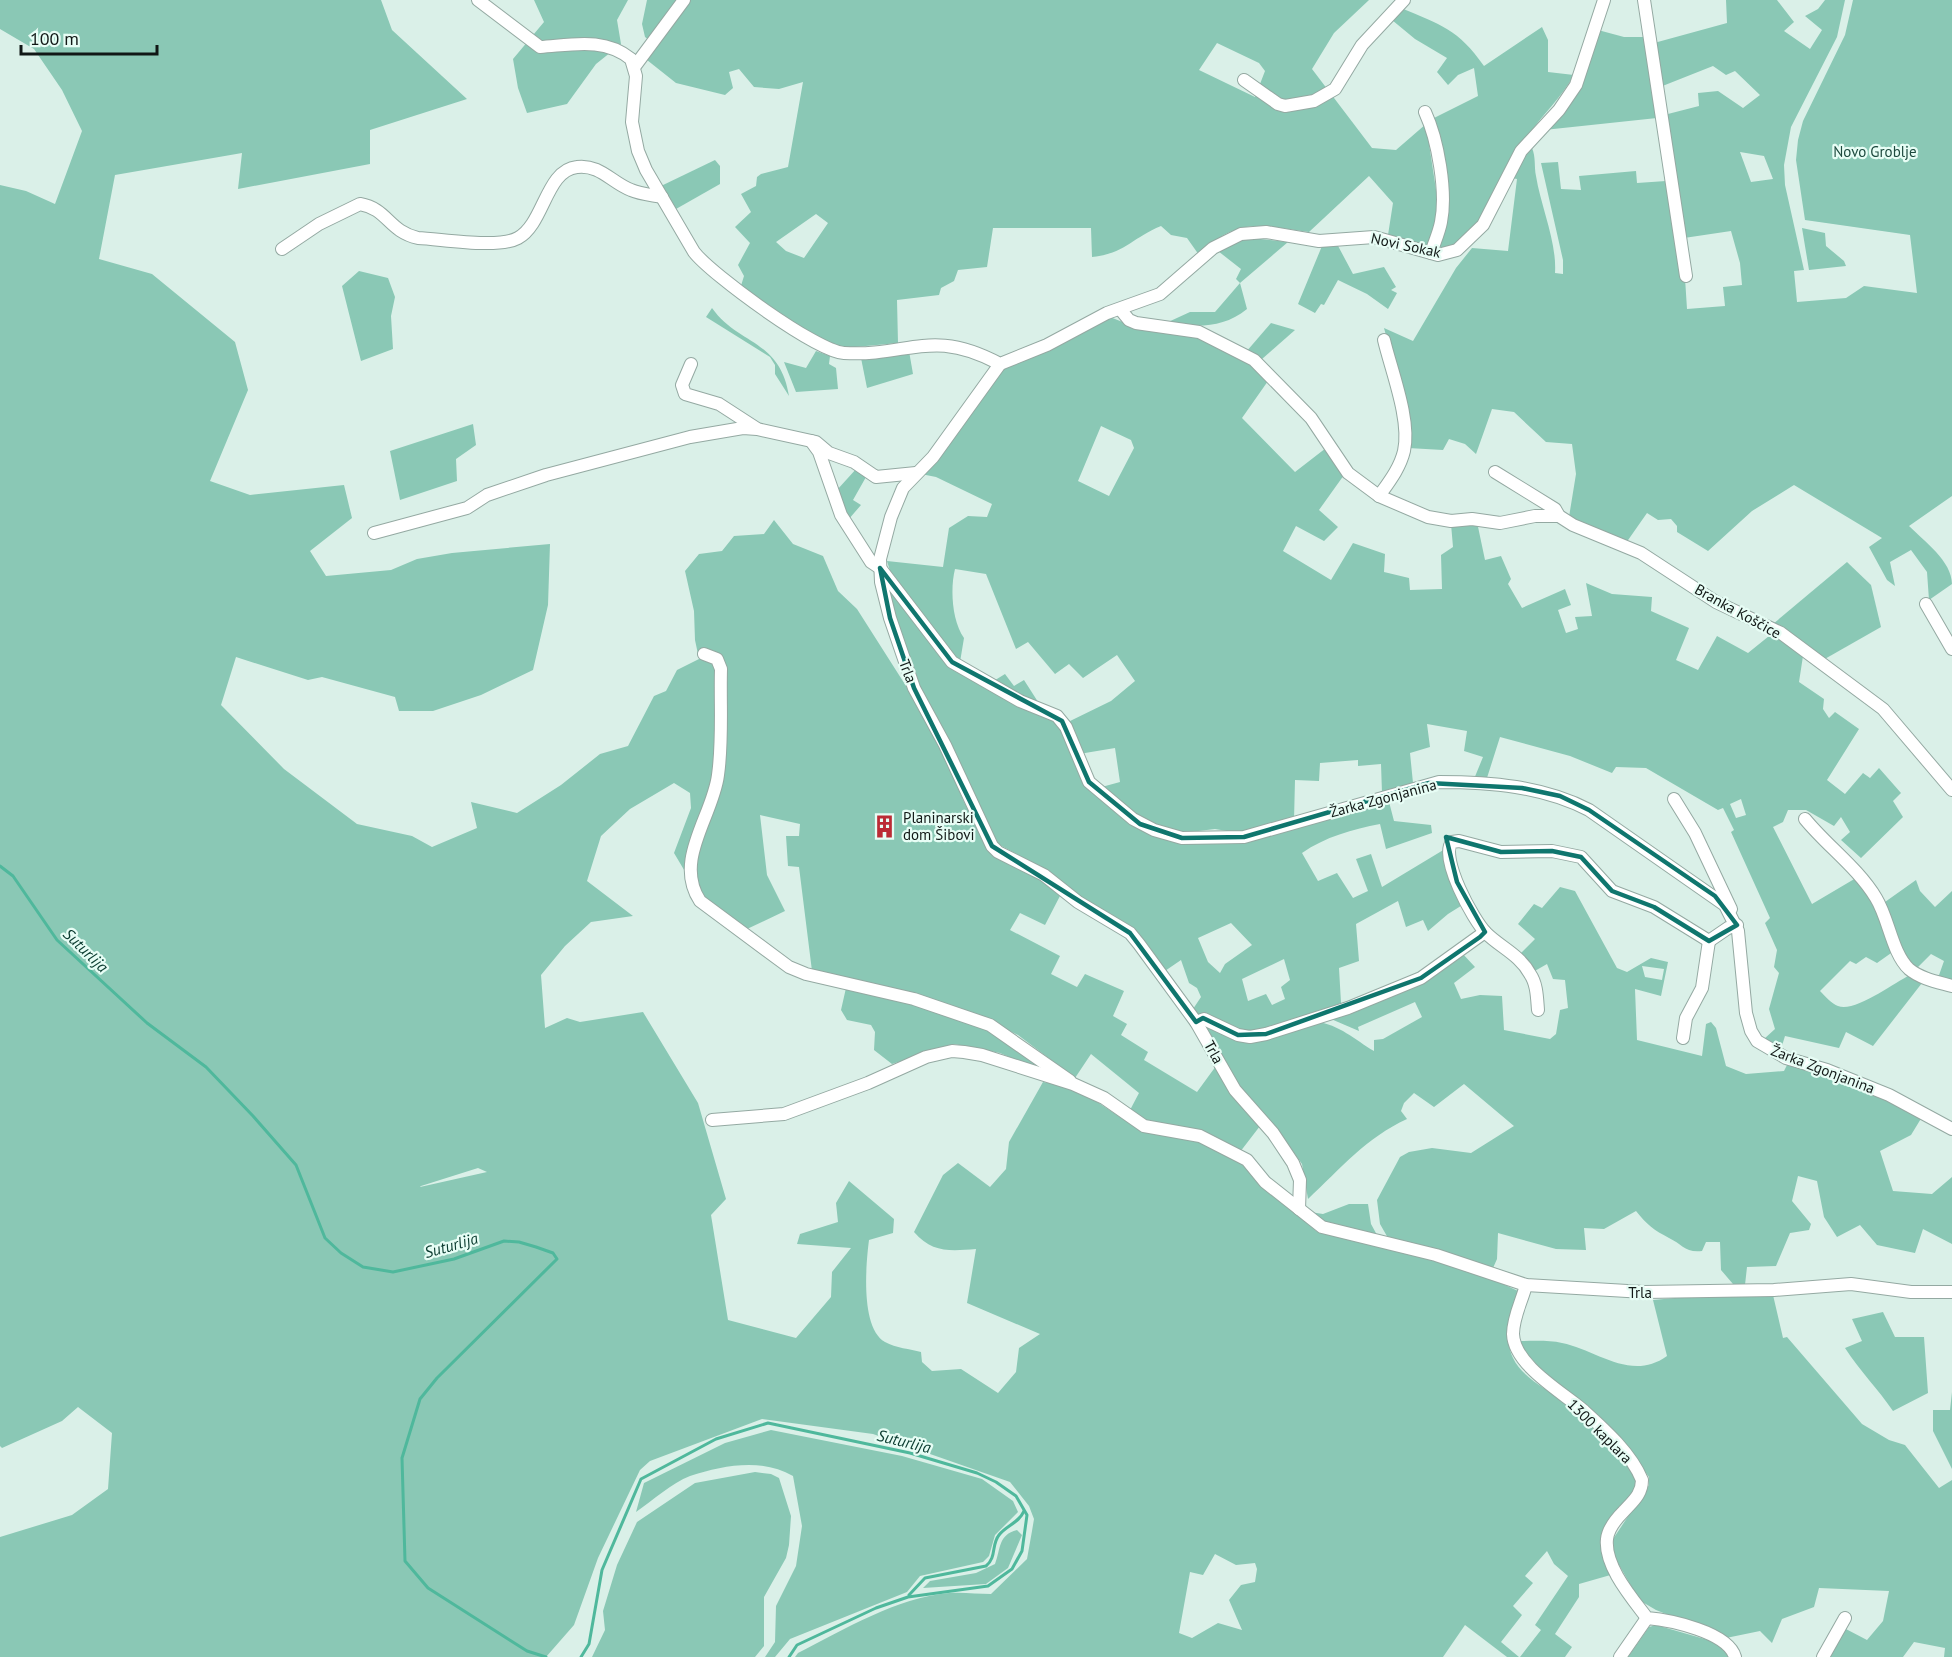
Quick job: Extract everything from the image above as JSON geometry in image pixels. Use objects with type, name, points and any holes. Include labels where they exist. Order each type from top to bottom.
[{"type":"street","points":[[478,0],[540,47],[585,42],[619,51],[631,59],[635,66],[633,130],[646,170],[702,263],[738,292],[806,339],[825,348],[852,353],[917,345],[947,345],[976,352],[999,364]]},
{"type":"street","points":[[635,66],[684,0]]},
{"type":"street","points":[[1244,80],[1278,104],[1285,106],[1314,101],[1335,89],[1362,45],[1404,0]]},
{"type":"street","name":"Novi Sokak","points":[[999,364],[1047,345],[1120,309],[1160,294],[1222,242],[1250,232],[1319,241],[1374,237],[1431,253],[1447,254],[1457,250],[1483,225],[1521,151],[1559,110],[1576,85],[1604,0]]},
{"type":"street","points":[[1644,0],[1686,276]]},
{"type":"street","points":[[1425,112],[1437,154],[1442,195],[1441,223],[1431,253]]},
{"type":"street","points":[[282,249],[319,224],[360,204],[377,210],[395,229],[411,237],[502,243],[517,239],[527,232],[559,175],[570,168],[579,166],[602,172],[630,190],[662,197]]},
{"type":"street","points":[[1120,309],[1129,320],[1198,332],[1254,360],[1311,418],[1348,473],[1379,496],[1428,517],[1451,521],[1472,519],[1500,523],[1536,516],[1559,516]]},
{"type":"street","points":[[1379,496],[1398,467],[1405,443],[1401,406],[1384,340]]},
{"type":"street","points":[[692,364],[682,385],[685,394],[719,404],[757,429]]},
{"type":"street","name":"Trla","points":[[999,364],[952,432],[903,488],[891,517],[882,550],[880,568],[890,618],[914,688],[945,745],[992,846],[998,852],[1039,871],[1078,902],[1130,933],[1196,1022],[1235,1090],[1273,1133],[1293,1163],[1300,1179],[1299,1209],[1322,1227],[1436,1255],[1526,1285],[1644,1292],[1764,1290],[1851,1284],[1911,1292],[1952,1292]]},
{"type":"street","points":[[374,533],[467,508],[487,495],[546,475],[690,437],[743,428],[811,441],[829,453],[854,462],[876,477],[916,473]]},
{"type":"street","name":"Žarka Zgonjanina","points":[[811,441],[819,452],[841,515],[871,562],[880,568],[952,662],[974,677],[1062,721],[1089,782],[1140,824],[1182,838],[1244,837],[1429,783],[1472,782],[1522,788],[1560,796],[1589,810],[1715,896],[1731,913],[1737,925],[1746,1013],[1757,1041],[1786,1058],[1827,1070],[1889,1095],[1952,1129]]},
{"type":"street","name":"Branka Koščice","points":[[1495,472],[1556,509],[1559,516],[1580,528],[1641,553],[1716,602],[1781,633],[1830,672],[1879,704],[1952,790]]},
{"type":"street","points":[[1926,604],[1952,649]]},
{"type":"street","points":[[704,654],[717,659],[721,669],[718,772],[715,790],[705,810],[689,875],[692,888],[700,901],[789,967],[806,974],[914,999],[990,1025],[1073,1084]]},
{"type":"street","points":[[1674,799],[1726,895],[1731,906],[1731,913]]},
{"type":"street","points":[[1805,819],[1870,888],[1885,915],[1896,948],[1908,969],[1917,975],[1952,986]]},
{"type":"street","points":[[1538,1010],[1536,989],[1528,970],[1506,947],[1485,932],[1468,905],[1448,853],[1452,842],[1459,841],[1501,852],[1552,850],[1581,857],[1612,891],[1654,907],[1709,941]]},
{"type":"street","points":[[1683,1038],[1686,1018],[1702,988],[1709,941],[1728,928],[1737,925]]},
{"type":"street","points":[[1196,1022],[1204,1019],[1250,1037],[1266,1034],[1348,1008],[1421,978],[1485,932]]},
{"type":"street","points":[[712,1120],[784,1114],[868,1083],[926,1057],[952,1052],[982,1055],[1073,1084],[1104,1098],[1144,1126],[1200,1137],[1247,1160],[1265,1182],[1299,1209]]},
{"type":"street","name":"1300 kaplara","points":[[1526,1285],[1513,1335],[1517,1348],[1536,1372],[1584,1411],[1625,1452],[1642,1480],[1640,1493],[1621,1515],[1607,1539],[1609,1555],[1615,1569],[1647,1618]]},
{"type":"street","points":[[1620,1657],[1647,1618],[1690,1626],[1728,1644],[1735,1657]]},
{"type":"street","points":[[1822,1657],[1845,1618]]},
{"type":"highlighted area","points":[[880,568],[952,662],[1062,721],[1089,782],[1140,824],[1182,838],[1244,837],[1429,783],[1522,788],[1560,796],[1589,810],[1715,896],[1737,925],[1709,941],[1654,907],[1612,891],[1581,857],[1552,851],[1501,852],[1446,837],[1457,882],[1485,932],[1480,937],[1421,978],[1266,1034],[1238,1035],[1203,1018],[1196,1022],[1130,933],[992,846],[914,688],[890,618]]},
{"type":"green space","points":[[0,0],[381,0],[392,30],[467,99],[370,130],[370,164],[238,189],[242,153],[115,175],[99,259],[152,274],[235,342],[248,390],[210,481],[250,495],[344,485],[352,518],[310,551],[326,576],[391,570],[417,559],[452,553],[550,544],[548,605],[533,670],[481,695],[433,711],[399,711],[395,697],[322,677],[308,680],[236,657],[221,705],[284,769],[357,824],[412,836],[432,847],[477,828],[471,802],[517,813],[561,785],[600,754],[628,746],[654,696],[666,691],[677,670],[699,659],[695,640],[694,611],[685,571],[699,554],[722,551],[734,536],[764,534],[774,520],[793,544],[823,556],[838,591],[857,609],[913,697],[946,757],[963,800],[989,850],[1036,874],[1061,894],[1045,925],[1020,913],[1010,930],[1060,956],[1051,974],[1077,987],[1085,974],[1124,991],[1113,1016],[1127,1024],[1121,1035],[1148,1052],[1144,1060],[1197,1092],[1216,1066],[1239,1103],[1260,1126],[1240,1152],[1154,1124],[1129,1112],[1139,1093],[1091,1054],[1075,1078],[1018,1035],[991,1022],[812,971],[799,867],[788,866],[786,836],[799,836],[800,824],[760,815],[767,875],[785,911],[747,929],[699,895],[674,853],[691,808],[690,793],[674,783],[630,809],[601,836],[587,881],[633,916],[591,922],[565,946],[541,975],[545,1028],[567,1018],[580,1022],[643,1012],[698,1103],[726,1199],[711,1215],[728,1320],[796,1338],[831,1297],[832,1272],[851,1248],[797,1244],[800,1234],[838,1222],[836,1203],[849,1181],[894,1219],[893,1233],[869,1240],[866,1279],[868,1310],[877,1335],[889,1344],[921,1352],[922,1362],[932,1371],[961,1369],[998,1393],[1016,1372],[1019,1348],[1040,1334],[967,1303],[976,1249],[942,1249],[928,1244],[914,1232],[943,1175],[958,1163],[990,1187],[1006,1169],[1009,1142],[1043,1082],[1076,1088],[1135,1127],[1190,1139],[1244,1160],[1259,1180],[1316,1231],[1400,1251],[1488,1277],[1518,1291],[1517,1308],[1509,1341],[1517,1365],[1530,1378],[1583,1417],[1603,1436],[1629,1465],[1636,1480],[1635,1491],[1606,1531],[1614,1574],[1579,1584],[1579,1597],[1555,1634],[1572,1647],[1565,1657],[1520,1657],[1541,1630],[1535,1625],[1568,1576],[1554,1564],[1547,1551],[1525,1576],[1533,1583],[1513,1606],[1522,1615],[1501,1642],[1519,1657],[1507,1657],[1465,1625],[1443,1657],[795,1657],[798,1653],[852,1625],[910,1601],[949,1593],[991,1594],[1027,1559],[1034,1519],[1029,1506],[1010,1482],[873,1434],[762,1419],[650,1461],[640,1470],[598,1558],[574,1625],[546,1657],[0,1657],[0,1537],[72,1515],[108,1489],[112,1433],[78,1407],[62,1421],[2,1448],[0,1446],[0,185],[26,191],[55,204],[82,131],[62,90],[34,49],[0,29]],"holes":[[[478,1168],[487,1172],[420,1187],[421,1186]],[[1215,1554],[1236,1565],[1255,1563],[1257,1569],[1255,1582],[1241,1585],[1229,1600],[1242,1630],[1218,1623],[1192,1638],[1179,1633],[1190,1572],[1203,1575]]]},
{"type":"green space","points":[[534,0],[628,0],[617,20],[621,44],[596,64],[567,104],[527,113],[518,88],[513,59],[544,22]]},
{"type":"green space","points":[[647,0],[1369,0],[1334,33],[1312,69],[1372,148],[1396,150],[1426,124],[1438,216],[1430,245],[1420,246],[1388,235],[1393,203],[1369,176],[1309,232],[1263,226],[1238,229],[1225,234],[1199,255],[1187,238],[1171,235],[1161,226],[1112,253],[1092,257],[1091,228],[993,228],[987,267],[958,270],[954,281],[941,288],[939,295],[897,300],[898,343],[844,348],[809,336],[785,316],[740,289],[744,276],[738,265],[750,243],[735,227],[751,212],[741,194],[756,186],[757,177],[761,174],[788,167],[803,82],[779,89],[754,87],[739,69],[729,72],[733,88],[725,95],[676,83],[647,60],[657,46],[645,37],[642,24]],"holes":[[[1217,43],[1259,63],[1265,71],[1255,97],[1199,70]],[[816,214],[828,223],[804,258],[786,251],[776,242]]]},
{"type":"green space","name":"Novo Groblje","points":[[1726,0],[1777,0],[1794,22],[1784,31],[1810,49],[1822,30],[1805,16],[1818,9],[1825,0],[1845,0],[1837,37],[1791,127],[1784,165],[1785,185],[1804,270],[1794,271],[1797,302],[1846,298],[1864,286],[1917,293],[1910,235],[1805,220],[1796,160],[1798,140],[1803,121],[1845,35],[1853,0],[1952,0],[1952,496],[1909,526],[1942,559],[1951,576],[1952,584],[1929,600],[1927,572],[1911,550],[1890,562],[1895,586],[1887,580],[1869,547],[1882,538],[1794,485],[1752,511],[1708,551],[1677,532],[1677,526],[1671,519],[1658,520],[1647,513],[1626,543],[1569,517],[1576,474],[1572,444],[1546,442],[1514,412],[1492,409],[1476,454],[1465,444],[1449,439],[1443,450],[1408,448],[1409,421],[1384,328],[1413,341],[1456,268],[1472,248],[1508,251],[1517,179],[1512,178],[1527,150],[1532,148],[1533,151],[1538,188],[1554,249],[1555,273],[1563,274],[1563,260],[1541,163],[1558,162],[1561,189],[1581,190],[1579,176],[1636,171],[1637,183],[1666,181],[1685,278],[1687,309],[1725,306],[1723,287],[1742,285],[1740,263],[1731,231],[1684,238],[1664,115],[1699,106],[1698,93],[1718,91],[1743,108],[1760,95],[1735,71],[1726,75],[1713,66],[1660,87],[1654,43],[1727,23]],"holes":[[[1740,152],[1764,156],[1773,179],[1751,182]]]},
{"type":"green space","points":[[1401,8],[1457,36],[1484,66],[1542,27],[1548,40],[1548,72],[1574,75],[1527,137],[1480,220],[1468,235],[1454,245],[1439,250],[1444,184],[1441,150],[1434,118],[1478,96],[1474,68],[1458,75],[1448,85],[1437,72],[1447,58],[1415,39],[1392,20]]},
{"type":"green space","points":[[1598,30],[1624,37],[1647,37],[1657,118],[1544,130],[1567,109]]},
{"type":"green space","points":[[715,160],[720,166],[720,184],[676,209],[661,186]]},
{"type":"green space","points":[[1802,228],[1825,233],[1826,246],[1844,261],[1846,266],[1809,270]]},
{"type":"green space","points":[[1251,238],[1288,242],[1240,283],[1236,279],[1241,269],[1218,251],[1234,241]]},
{"type":"green space","points":[[1337,244],[1353,274],[1384,267],[1396,287],[1391,290],[1397,293],[1388,309],[1367,294],[1338,280],[1324,305],[1321,304],[1315,313],[1298,304],[1322,246]]},
{"type":"green space","points":[[359,271],[388,278],[395,297],[391,316],[393,349],[361,361],[342,286]]},
{"type":"green space","points":[[1240,283],[1247,309],[1238,316],[1209,325],[1166,323],[1190,312],[1215,312]]},
{"type":"green space","points":[[712,308],[722,320],[757,344],[777,363],[789,396],[775,374],[775,365],[770,357],[706,317]]},
{"type":"green space","points":[[1110,317],[1130,325],[1191,334],[1248,361],[1268,381],[1242,418],[1295,472],[1326,448],[1344,475],[1319,510],[1338,527],[1324,541],[1296,526],[1283,551],[1331,580],[1353,543],[1385,554],[1384,572],[1409,578],[1410,590],[1442,589],[1441,555],[1453,547],[1451,524],[1477,522],[1485,560],[1501,556],[1511,579],[1508,584],[1522,608],[1565,589],[1571,605],[1558,610],[1566,633],[1578,629],[1575,617],[1592,616],[1586,583],[1612,594],[1652,597],[1651,611],[1689,628],[1676,660],[1698,670],[1717,636],[1748,653],[1774,632],[1803,656],[1799,682],[1824,699],[1823,709],[1829,718],[1835,712],[1859,729],[1827,780],[1845,794],[1863,773],[1870,778],[1879,768],[1901,793],[1893,801],[1903,817],[1861,858],[1841,840],[1850,832],[1841,817],[1834,826],[1806,810],[1788,810],[1783,822],[1773,827],[1812,904],[1856,878],[1873,899],[1894,951],[1877,963],[1866,957],[1856,964],[1850,961],[1820,991],[1833,1004],[1845,1007],[1864,1001],[1910,975],[1922,983],[1873,1046],[1846,1032],[1839,1048],[1785,1036],[1780,1052],[1764,1039],[1775,1029],[1769,1009],[1779,973],[1774,967],[1777,950],[1765,923],[1770,918],[1731,832],[1734,830],[1723,808],[1718,810],[1646,768],[1616,767],[1612,773],[1570,756],[1500,737],[1486,781],[1474,779],[1483,757],[1464,751],[1467,731],[1427,724],[1430,747],[1410,753],[1413,783],[1382,793],[1381,764],[1358,766],[1358,760],[1320,763],[1319,781],[1295,780],[1294,820],[1245,834],[1215,829],[1182,833],[1153,825],[1098,788],[1120,782],[1115,748],[1079,754],[1068,722],[1111,701],[1135,681],[1117,655],[1083,678],[1069,664],[1055,674],[1028,642],[1016,649],[986,574],[955,569],[953,605],[957,623],[964,638],[960,662],[951,656],[890,571],[887,561],[943,567],[949,528],[968,516],[987,517],[992,504],[936,477],[921,474],[999,370],[1048,351]],"holes":[[[1101,426],[1131,440],[1134,448],[1109,496],[1078,481]],[[1741,799],[1746,815],[1736,818],[1730,804]]]},
{"type":"green space","points":[[1271,323],[1295,330],[1262,359],[1246,352]]},
{"type":"green space","points":[[816,351],[830,356],[829,364],[836,368],[838,389],[796,392],[784,362],[806,368]]},
{"type":"green space","points":[[909,351],[913,374],[867,388],[861,358]]},
{"type":"green space","points":[[473,424],[476,445],[456,459],[457,481],[400,500],[390,451]]},
{"type":"green space","points":[[857,468],[866,477],[853,500],[861,505],[848,520],[837,490]]},
{"type":"green space","points":[[1847,562],[1871,585],[1881,627],[1823,660],[1773,624]]},
{"type":"green space","points":[[891,586],[947,666],[1024,709],[1052,719],[1063,730],[1082,779],[1118,815],[1138,828],[1205,841],[1388,798],[1394,821],[1431,825],[1432,833],[1386,849],[1380,824],[1330,838],[1302,853],[1318,881],[1337,873],[1353,898],[1368,891],[1356,859],[1371,854],[1382,887],[1445,849],[1464,904],[1428,931],[1423,920],[1406,927],[1398,901],[1356,924],[1359,961],[1339,968],[1341,1003],[1332,1007],[1264,1030],[1252,1031],[1236,1030],[1197,1016],[1193,1009],[1201,997],[1197,988],[1189,983],[1181,960],[1162,973],[1155,955],[1037,865],[998,844],[919,688],[885,589]],"holes":[[[1231,923],[1252,945],[1225,964],[1220,973],[1208,962],[1198,938]],[[1284,959],[1290,980],[1281,987],[1285,999],[1272,1005],[1266,994],[1248,1001],[1242,979]]]},
{"type":"green space","points":[[1005,674],[1014,686],[1024,680],[1040,705],[992,682]]},
{"type":"green space","points":[[1916,880],[1920,891],[1935,907],[1952,891],[1952,982],[1938,978],[1944,961],[1931,954],[1916,969],[1903,954],[1885,902]]},
{"type":"green space","points":[[1560,887],[1575,891],[1617,968],[1627,972],[1651,958],[1668,962],[1661,996],[1635,989],[1637,1040],[1702,1056],[1706,1024],[1711,1022],[1716,1028],[1726,1066],[1746,1074],[1784,1071],[1788,1063],[1830,1074],[1922,1117],[1911,1135],[1880,1151],[1893,1191],[1932,1194],[1952,1177],[1952,1244],[1923,1229],[1915,1253],[1877,1245],[1860,1225],[1837,1237],[1824,1217],[1817,1181],[1798,1176],[1792,1201],[1811,1224],[1809,1230],[1790,1233],[1776,1266],[1747,1267],[1745,1285],[1733,1284],[1721,1270],[1720,1242],[1706,1242],[1702,1251],[1688,1249],[1655,1230],[1636,1211],[1604,1229],[1584,1228],[1586,1250],[1556,1249],[1498,1233],[1497,1259],[1493,1268],[1388,1238],[1380,1224],[1377,1200],[1400,1157],[1409,1152],[1432,1148],[1471,1153],[1514,1126],[1464,1084],[1434,1107],[1414,1093],[1404,1103],[1401,1111],[1407,1119],[1367,1144],[1308,1199],[1302,1164],[1277,1129],[1238,1087],[1203,1024],[1240,1041],[1316,1022],[1324,1023],[1339,1029],[1374,1051],[1374,1040],[1383,1039],[1422,1017],[1415,1002],[1358,1027],[1359,1031],[1331,1019],[1461,952],[1475,967],[1454,983],[1461,999],[1480,995],[1502,996],[1504,1030],[1550,1039],[1556,1034],[1560,1010],[1568,1008],[1565,980],[1553,979],[1547,964],[1533,972],[1520,954],[1535,939],[1518,924],[1534,904],[1542,908]],"holes":[[[1642,966],[1664,969],[1662,980],[1645,977]]]},
{"type":"green space","points":[[846,988],[917,1004],[983,1026],[1039,1065],[1037,1069],[1000,1053],[954,1044],[892,1064],[874,1050],[875,1032],[871,1025],[847,1020],[841,1010]]},
{"type":"green space","points":[[1349,1204],[1368,1204],[1371,1224],[1377,1235],[1328,1224],[1310,1212],[1323,1214]]},
{"type":"green space","points":[[1717,1294],[1773,1295],[1783,1338],[1787,1337],[1862,1424],[1889,1440],[1905,1445],[1939,1488],[1952,1480],[1952,1657],[1944,1657],[1945,1648],[1914,1642],[1903,1657],[1827,1657],[1844,1628],[1867,1640],[1883,1621],[1889,1591],[1819,1588],[1814,1607],[1782,1619],[1772,1643],[1760,1631],[1726,1638],[1656,1610],[1639,1600],[1614,1556],[1613,1539],[1649,1485],[1649,1477],[1622,1441],[1539,1367],[1523,1349],[1520,1341],[1562,1343],[1627,1365],[1640,1366],[1654,1363],[1667,1356],[1653,1300]]},
{"type":"green space","points":[[1883,1312],[1895,1337],[1924,1337],[1928,1393],[1893,1411],[1845,1348],[1862,1341],[1852,1319]]},
{"type":"green space","points":[[1952,1392],[1952,1469],[1933,1431],[1933,1410],[1950,1410]]},
{"type":"green space","points":[[771,1430],[902,1456],[982,1479],[1013,1501],[1018,1512],[995,1535],[989,1556],[983,1562],[920,1576],[907,1592],[790,1639],[775,1657],[765,1657],[775,1642],[776,1606],[796,1566],[802,1526],[793,1476],[769,1467],[729,1466],[683,1479],[636,1512],[644,1483],[725,1443]]},
{"type":"green space","points":[[755,1472],[771,1474],[779,1478],[791,1516],[786,1558],[764,1597],[764,1646],[755,1657],[592,1657],[605,1630],[603,1611],[617,1565],[637,1522],[695,1483]]},
{"type":"green space","points":[[1017,1530],[1022,1535],[1008,1568],[986,1584],[923,1588],[930,1581],[976,1573],[995,1564],[1003,1539]]},
{"type":"green space","points":[[1656,1625],[1715,1642],[1728,1650],[1729,1657],[1628,1657],[1649,1627]]},
{"type":"waterway","name":"Suturlija","points":[[0,866],[13,876],[57,940],[147,1023],[206,1067],[253,1116],[296,1165],[325,1238],[341,1253],[363,1267],[393,1272],[454,1259],[504,1241],[519,1242],[553,1253],[557,1259],[437,1378],[420,1399],[402,1458],[405,1561],[428,1588],[527,1651],[546,1657]]},
{"type":"waterway","name":"Suturlija","points":[[581,1657],[589,1644],[602,1570],[641,1479],[716,1439],[768,1423],[910,1453],[977,1473],[996,1482],[1016,1496],[1027,1515],[1022,1551],[1012,1569],[988,1586],[908,1597],[876,1608],[797,1645],[789,1657]]},
{"type":"waterway","name":"Suturlija","points":[[909,1595],[925,1578],[986,1566],[992,1559],[999,1535],[1024,1511]]},
{"type":"place","name":"Planinarski dom Šibovi","points":[[885,826]]}]
